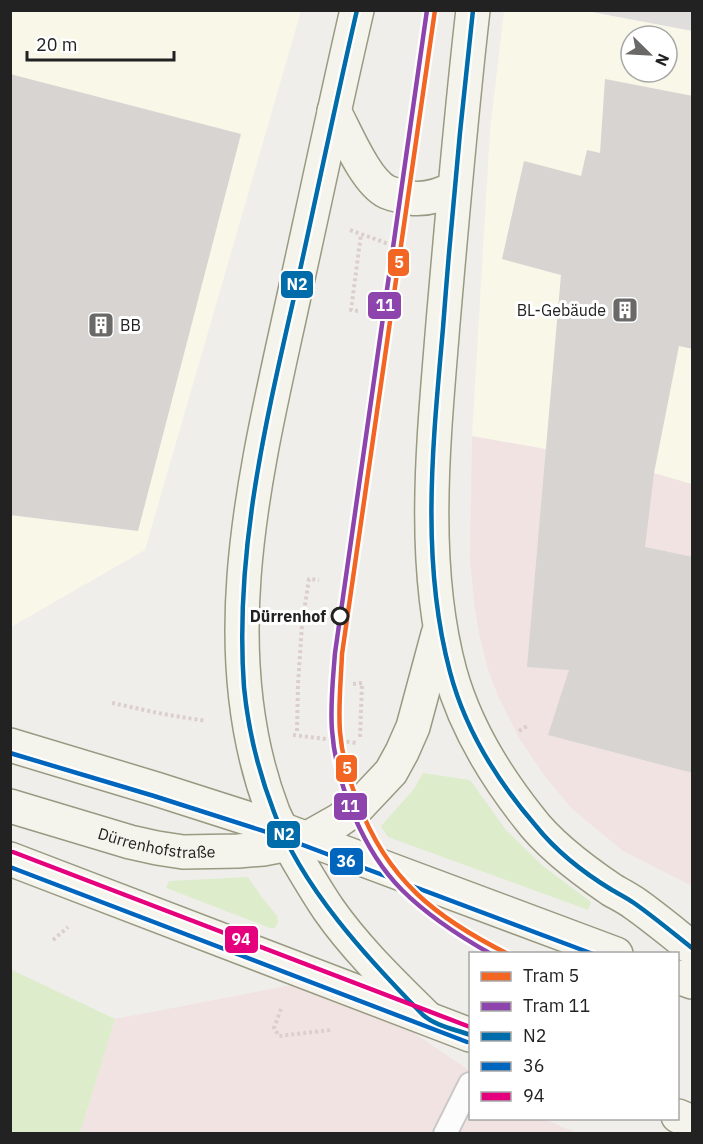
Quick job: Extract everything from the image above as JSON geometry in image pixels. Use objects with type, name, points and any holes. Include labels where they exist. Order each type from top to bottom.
[{"type":"main road","points":[[357,10],[268,414],[248,524],[242,628],[244,682],[250,728],[263,783],[330,911],[369,958],[427,1018]]},
{"type":"main road","points":[[473,10],[454,188],[433,458],[433,551],[440,627],[450,672],[463,712],[485,754],[530,821],[571,860],[634,903],[693,948]]},
{"type":"main road","points":[[334,111],[365,169],[386,192],[420,199],[432,198],[454,188]]},
{"type":"main road","name":"Dürrenhofstraße","points":[[10,806],[130,842],[183,852],[238,851],[292,837],[338,821],[358,807],[391,772],[402,752],[413,727],[440,627]]},
{"type":"main road","name":"Dürrenhofstraße","points":[[10,745],[166,792],[610,952]]},
{"type":"main road","points":[[10,859],[469,1034]]},
{"type":"main road","points":[[679,976],[693,982]]},
{"type":"main road","points":[[679,1116],[693,1122]]},
{"type":"lane","points":[[445,1134],[469,1088]]},
{"type":"path","points":[[358,311],[351,310],[361,234]]},
{"type":"path","points":[[297,735],[298,684],[309,579],[319,580]]},
{"type":"path","points":[[112,703],[163,714],[360,744],[362,683],[353,684]]},
{"type":"path","points":[[485,754],[527,726]]},
{"type":"path","points":[[279,1036],[274,1028],[281,1008]]},
{"type":"shaded area","name":"BB","points":[[11,11],[301,11],[145,550],[11,627]]},
{"type":"shaded area","points":[[504,11],[586,11],[655,24],[619,24],[619,84],[679,84],[679,29],[692,31],[692,484],[654,473],[546,449],[472,436],[490,131]]},
{"type":"shaded area","points":[[586,11],[692,11],[692,31],[679,29],[679,24],[655,24]]},
{"type":"shaded area","points":[[472,436],[546,449],[654,473],[692,484],[692,886],[623,851],[571,808],[544,775],[519,738],[499,698],[489,673],[474,603],[470,560]]},
{"type":"shaded area","points":[[297,984],[401,1024],[469,1070],[469,1120],[546,1120],[577,1133],[80,1134],[115,1019]]},
{"type":"green space","points":[[423,773],[470,780],[506,830],[543,866],[591,902],[588,910],[388,837],[381,826],[414,789]]},
{"type":"green space","points":[[248,877],[277,916],[278,922],[275,928],[166,888],[169,881]]},
{"type":"green space","points":[[10,969],[115,1019],[80,1133],[11,1133]]},
{"type":"building","name":"BB","points":[[10,74],[241,134],[138,531],[10,515]]},
{"type":"building","points":[[605,79],[619,82],[619,84],[631,84],[693,96],[693,349],[679,346],[654,473],[645,547],[693,557],[693,773],[548,735],[569,670],[527,667],[561,275],[502,259],[524,161],[581,176],[587,150],[600,153]]},
{"type":"tram line","name":"11","points":[[427,10],[335,653],[332,730],[339,773],[346,795],[364,837],[376,857],[402,890],[422,908],[456,933],[488,952]]},
{"type":"tram line","name":"5","points":[[435,10],[342,654],[340,732],[346,768],[358,802],[384,854],[399,875],[437,911],[458,926],[504,952]]},
{"type":"transit line","name":"N2","points":[[357,10],[264,434],[248,535],[244,585],[242,636],[244,687],[251,735],[264,782],[286,840],[301,867],[338,921],[423,1015],[439,1025],[469,1035]]},
{"type":"transit line","name":"N2","points":[[473,10],[453,209],[431,501],[435,587],[450,672],[464,714],[484,754],[522,809],[544,835],[581,869],[634,903],[692,948]]},
{"type":"transit line","name":"36","points":[[10,753],[279,836],[588,952]]},
{"type":"transit line","name":"94","points":[[13,852],[469,1027]]},
{"type":"transit line","name":"36","points":[[10,867],[467,1042]]},
{"type":"place","name":"BL-Gebäude","points":[[625,310]]},
{"type":"place","name":"BB","points":[[101,325]]},
{"type":"place","name":"Dürrenhof","points":[[340,616]]}]
